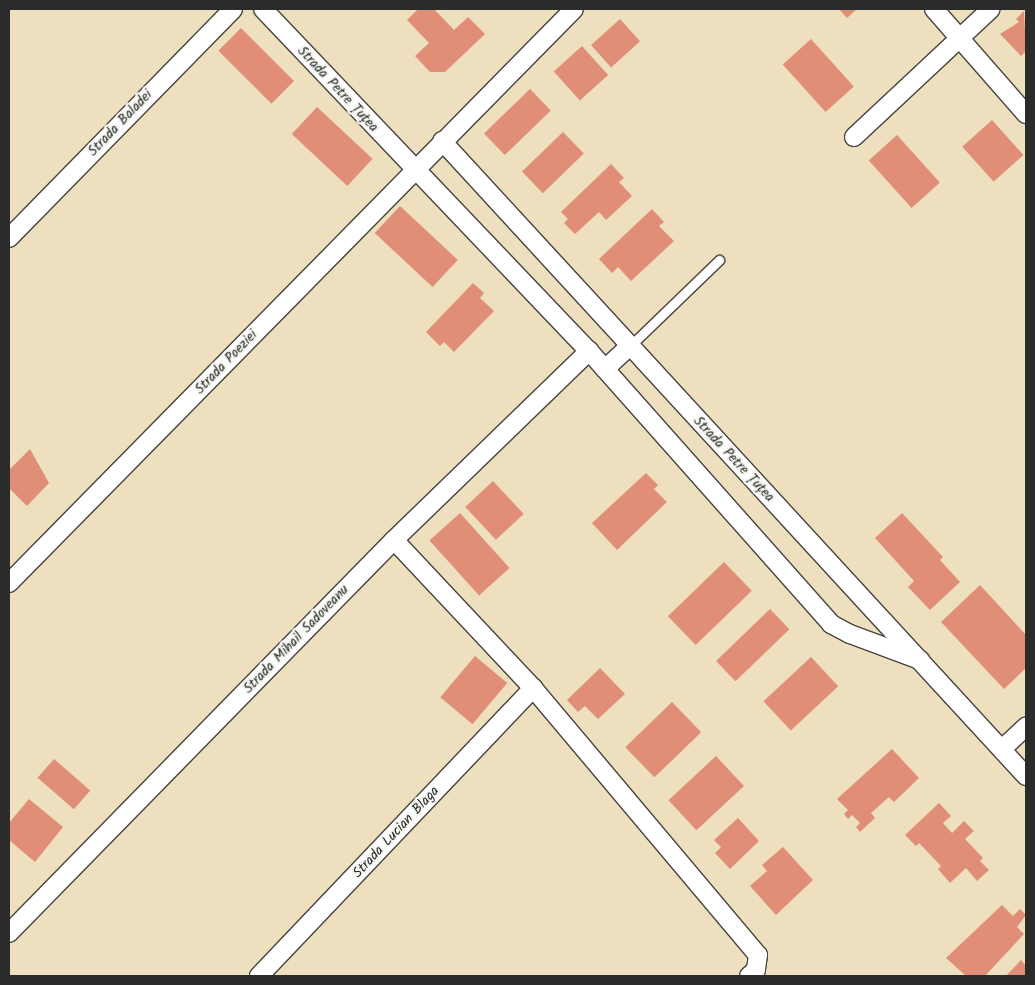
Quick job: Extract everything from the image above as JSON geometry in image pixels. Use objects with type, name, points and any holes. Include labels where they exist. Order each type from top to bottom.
[{"type":"street","name":"Strada Baladei","points":[[9,238],[232,9]]},
{"type":"street","name":"Strada Petre Țuțea","points":[[263,9],[589,351],[831,624],[850,634],[920,660]]},
{"type":"street","name":"Strada Poeziei","points":[[9,582],[415,168],[574,9]]},
{"type":"street","points":[[934,9],[1026,114]]},
{"type":"street","points":[[854,137],[991,9]]},
{"type":"street","name":"Strada Petre Țuțea","points":[[442,141],[1026,776]]},
{"type":"street","points":[[605,369],[630,346]]},
{"type":"street","name":"Strada Mihail Sadoveanu","points":[[9,933],[394,540],[589,351]]},
{"type":"street","points":[[394,540],[533,688],[758,955],[756,970],[749,976]]},
{"type":"street","name":"Strada Lucian Blaga","points":[[259,976],[533,688]]},
{"type":"street","points":[[1002,749],[1026,727]]},
{"type":"lane","points":[[630,346],[719,260]]},
{"type":"building","points":[[418,9],[434,9],[454,30],[468,17],[485,34],[445,72],[430,72],[415,56],[429,43],[407,20]]},
{"type":"building","points":[[839,9],[857,9],[847,18]]},
{"type":"building","points":[[1024,11],[1026,51],[1021,56],[1000,34],[1019,22],[1016,19]]},
{"type":"building","points":[[620,19],[640,41],[611,67],[591,45]]},
{"type":"building","points":[[241,28],[294,81],[271,104],[218,51]]},
{"type":"building","points":[[811,39],[854,87],[826,112],[783,64]]},
{"type":"building","points":[[582,46],[608,75],[580,100],[554,71]]},
{"type":"building","points":[[530,89],[551,111],[505,155],[484,133]]},
{"type":"building","points":[[317,107],[373,159],[347,186],[292,134]]},
{"type":"building","points":[[992,120],[1023,155],[994,182],[962,147]]},
{"type":"building","points":[[563,132],[584,154],[543,193],[522,172]]},
{"type":"building","points":[[897,135],[940,183],[912,208],[869,160]]},
{"type":"building","points":[[611,164],[624,178],[619,182],[632,196],[606,220],[599,212],[575,234],[564,223],[568,219],[561,212]]},
{"type":"building","points":[[400,206],[458,260],[433,287],[375,233]]},
{"type":"building","points":[[652,209],[664,222],[659,226],[674,241],[631,281],[618,267],[612,273],[599,259]]},
{"type":"building","points":[[473,283],[484,293],[480,298],[494,311],[454,352],[444,342],[440,346],[426,332]]},
{"type":"building","points":[[30,449],[49,483],[27,506],[9,488],[9,470]]},
{"type":"building","points":[[646,473],[658,485],[654,489],[667,502],[617,550],[592,523]]},
{"type":"building","points":[[493,481],[524,514],[496,540],[465,507]]},
{"type":"building","points":[[460,513],[510,568],[479,595],[430,540]]},
{"type":"building","points":[[902,513],[943,557],[940,560],[960,582],[930,610],[908,587],[914,581],[875,538]]},
{"type":"building","points":[[724,562],[752,591],[696,645],[668,616]]},
{"type":"building","points":[[980,585],[1026,635],[1026,668],[1004,689],[941,622]]},
{"type":"building","points":[[770,609],[789,629],[735,681],[716,661]]},
{"type":"building","points":[[475,656],[507,683],[472,724],[440,697]]},
{"type":"building","points":[[811,657],[838,686],[791,731],[763,701]]},
{"type":"building","points":[[600,668],[625,694],[598,719],[585,706],[578,712],[567,700]]},
{"type":"building","points":[[672,702],[701,732],[654,777],[625,747]]},
{"type":"building","points":[[892,749],[919,778],[894,802],[889,797],[871,813],[875,818],[860,832],[856,827],[860,823],[852,815],[848,819],[844,814],[848,810],[837,799]]},
{"type":"building","points":[[716,756],[744,786],[696,830],[668,800]]},
{"type":"building","points":[[54,759],[90,790],[74,809],[38,778]]},
{"type":"building","points":[[29,799],[63,827],[35,862],[9,840],[9,823]]},
{"type":"building","points":[[939,803],[951,816],[943,823],[952,833],[964,821],[974,831],[965,839],[983,858],[980,861],[989,870],[977,881],[966,868],[950,883],[938,869],[941,866],[919,843],[916,846],[905,835]]},
{"type":"building","points":[[738,818],[759,841],[730,869],[715,853],[721,847],[714,840]]},
{"type":"building","points":[[783,847],[813,880],[776,915],[750,886],[767,871],[762,865]]},
{"type":"building","points":[[1002,905],[1013,916],[1020,909],[1026,915],[1017,927],[1024,934],[985,976],[966,976],[946,958]]},
{"type":"building","points":[[1021,960],[1026,966],[1026,976],[1006,976]]}]
